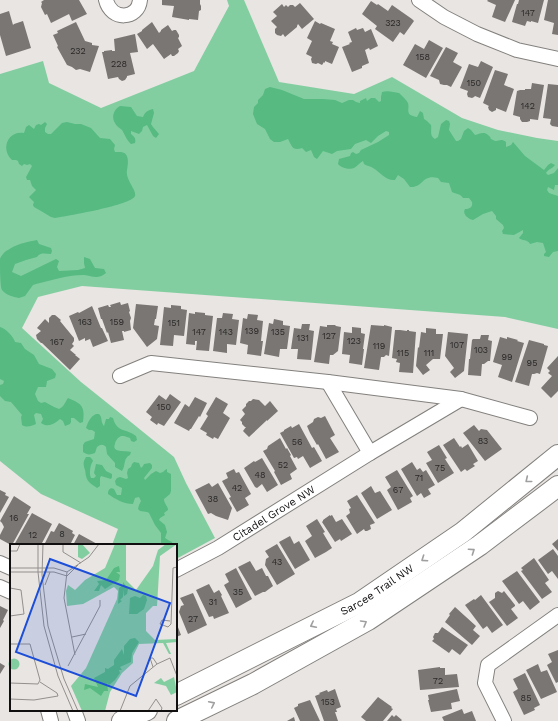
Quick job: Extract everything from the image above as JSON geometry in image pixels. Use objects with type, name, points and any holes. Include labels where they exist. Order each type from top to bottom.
[{"type":"main road","name":"Sarcee Trail NW","points":[[181,690],[359,602],[463,532],[558,455]]},
{"type":"main road","name":"Sarcee Trail NW","points":[[177,721],[253,684],[368,620],[480,546],[558,486]]},
{"type":"main road","points":[[122,721],[145,711]]},
{"type":"street","points":[[106,0],[107,6],[112,12],[124,16],[138,9],[140,0]]},
{"type":"street","points":[[419,0],[444,17],[477,34],[518,50],[558,59]]},
{"type":"street","points":[[120,376],[151,363],[328,382],[461,399],[530,418]]},
{"type":"street","points":[[328,382],[370,453]]},
{"type":"street","name":"Citadel Grove NW","points":[[177,569],[218,548],[370,453],[461,399]]},
{"type":"street","points":[[0,562],[10,567]]},
{"type":"street","points":[[0,587],[10,592]]},
{"type":"street","points":[[504,721],[484,683],[488,665],[558,614]]},
{"type":"street","points":[[48,711],[52,721]]},
{"type":"street","points":[[74,711],[78,721]]},
{"type":"green space","points":[[227,0],[244,0],[279,82],[354,94],[392,77],[462,118],[498,130],[558,141],[558,329],[505,317],[82,286],[38,297],[22,328],[81,382],[174,457],[215,538],[177,558],[177,544],[112,544],[118,529],[41,494],[0,461],[0,74],[43,61],[49,83],[101,108],[194,71],[229,6]]},
{"type":"green space","points":[[270,87],[304,99],[335,100],[342,103],[353,100],[360,103],[360,101],[366,98],[367,101],[371,98],[375,98],[379,102],[381,101],[382,92],[388,91],[399,93],[408,103],[408,112],[410,115],[417,117],[420,111],[423,113],[424,119],[431,125],[431,134],[435,139],[438,137],[441,124],[446,120],[449,121],[449,130],[456,141],[461,139],[464,131],[468,128],[475,135],[485,133],[495,141],[501,140],[506,142],[506,147],[511,145],[513,142],[525,156],[544,170],[551,163],[555,165],[546,173],[548,175],[554,173],[558,168],[558,185],[555,185],[554,190],[548,187],[547,190],[549,193],[558,196],[558,251],[553,252],[549,257],[544,256],[546,252],[543,243],[537,242],[530,244],[528,241],[519,238],[523,233],[523,230],[514,235],[503,234],[503,225],[496,219],[496,216],[492,211],[473,220],[469,219],[464,211],[472,206],[472,202],[469,198],[463,198],[452,192],[449,183],[441,182],[438,178],[428,178],[415,187],[410,187],[404,179],[398,175],[395,180],[389,179],[373,168],[364,164],[363,161],[352,169],[343,168],[338,164],[339,159],[350,156],[353,152],[356,154],[359,153],[361,150],[389,135],[389,132],[386,131],[371,143],[366,140],[355,144],[351,149],[337,151],[332,154],[323,151],[317,159],[314,157],[311,150],[306,152],[302,148],[294,148],[288,139],[280,142],[274,142],[270,139],[265,129],[257,124],[253,114],[254,107],[258,103],[258,100],[263,95],[265,89]]},
{"type":"green space","points":[[120,106],[131,107],[137,116],[143,117],[147,112],[153,109],[154,113],[151,124],[159,134],[156,138],[153,136],[147,125],[143,127],[139,134],[131,131],[135,143],[131,144],[122,130],[116,125],[113,118],[116,109]]},
{"type":"green space","points":[[45,122],[47,124],[45,132],[48,134],[51,134],[62,123],[67,122],[81,124],[91,128],[100,138],[110,139],[115,145],[115,152],[126,154],[128,162],[127,174],[135,196],[123,203],[85,213],[55,218],[34,207],[34,202],[29,197],[36,190],[32,186],[30,180],[27,180],[26,177],[32,166],[30,164],[24,164],[22,166],[18,161],[12,160],[8,156],[6,146],[10,137],[14,134],[24,133],[26,127],[29,125],[34,129],[36,125],[41,125]]},
{"type":"green space","points":[[37,240],[39,244],[51,248],[51,254],[41,254],[37,257],[15,264],[12,272],[21,276],[56,259],[59,261],[57,267],[59,271],[78,270],[85,268],[84,257],[90,259],[95,268],[104,269],[106,273],[97,277],[84,275],[72,276],[36,284],[33,285],[25,296],[19,298],[4,292],[1,288],[0,270],[0,259],[3,254],[14,246]]},
{"type":"green space","points":[[0,327],[9,333],[15,342],[21,343],[25,349],[34,355],[39,364],[52,369],[56,374],[55,378],[47,381],[46,387],[38,387],[35,394],[38,401],[41,403],[45,402],[59,409],[68,398],[73,400],[82,406],[83,422],[80,423],[74,418],[71,418],[70,424],[65,426],[63,421],[60,419],[53,424],[46,425],[41,423],[43,419],[41,414],[36,413],[34,415],[36,424],[27,427],[22,425],[22,415],[11,402],[5,401],[0,396],[0,385],[3,384],[4,381],[0,379]]},
{"type":"green space","points":[[96,414],[100,415],[104,426],[106,419],[109,419],[110,417],[113,418],[119,428],[136,436],[137,440],[134,442],[131,441],[130,438],[121,436],[115,442],[115,449],[131,452],[125,460],[122,471],[115,467],[115,463],[107,454],[106,447],[104,445],[97,447],[95,453],[93,454],[83,452],[83,445],[85,442],[94,439],[95,432],[86,428],[92,417]]},
{"type":"green space","points":[[86,457],[90,457],[93,461],[90,470],[91,478],[96,476],[94,473],[96,464],[102,465],[106,471],[112,474],[111,479],[101,476],[100,486],[97,488],[90,483],[84,466]]},
{"type":"green space","points":[[134,462],[139,463],[141,468],[144,464],[150,463],[152,465],[152,468],[144,478],[145,480],[156,471],[160,473],[167,469],[167,472],[171,474],[171,491],[170,494],[164,499],[168,510],[159,520],[165,525],[167,532],[165,538],[173,544],[161,544],[161,533],[149,513],[138,509],[141,501],[139,497],[135,498],[133,504],[130,504],[120,501],[108,494],[111,488],[114,489],[117,495],[121,495],[122,488],[116,485],[115,481],[120,477],[126,479],[128,478],[128,469]]},
{"type":"building","points":[[44,0],[79,0],[87,14],[72,21],[69,14],[51,23],[47,14],[45,15],[41,7],[41,2]]},
{"type":"building","points":[[162,0],[200,0],[201,10],[199,11],[198,20],[172,17],[174,6],[162,5]]},
{"type":"building","points":[[515,0],[505,22],[492,17],[496,5],[487,1]]},
{"type":"building","points":[[519,0],[544,0],[538,23],[527,21],[525,26],[512,22]]},
{"type":"building","points":[[548,0],[558,0],[558,35],[552,34],[554,23],[544,20]]},
{"type":"building","points":[[371,1],[388,11],[392,5],[414,21],[404,35],[400,32],[393,42],[375,29],[377,26],[362,14]]},
{"type":"building","points":[[300,3],[314,19],[302,29],[298,24],[297,27],[285,37],[283,34],[281,36],[277,35],[275,33],[275,29],[277,27],[271,21],[277,16],[273,12],[282,4],[284,7],[286,5],[288,7],[293,5],[295,7]]},
{"type":"building","points":[[9,11],[13,25],[23,21],[31,48],[6,56],[0,35],[0,14]]},
{"type":"building","points":[[315,21],[335,29],[330,41],[333,42],[332,44],[339,47],[332,64],[325,61],[322,65],[312,63],[312,57],[306,54],[312,41],[307,38]]},
{"type":"building","points":[[76,22],[85,41],[92,43],[92,45],[99,46],[90,72],[80,69],[76,70],[67,65],[57,47],[58,46],[53,35],[58,33],[57,31]]},
{"type":"building","points":[[152,22],[159,33],[168,25],[172,31],[176,30],[182,46],[178,49],[178,53],[174,56],[171,54],[164,59],[153,44],[147,49],[137,34]]},
{"type":"building","points":[[356,28],[357,30],[363,28],[365,32],[371,29],[378,46],[370,50],[369,48],[365,50],[369,63],[352,72],[342,47],[352,42],[348,32]]},
{"type":"building","points":[[135,34],[138,52],[130,53],[135,74],[127,76],[125,80],[122,81],[118,77],[108,79],[102,52],[112,50],[115,51],[114,39]]},
{"type":"building","points":[[429,40],[443,48],[426,78],[403,65],[415,44],[424,49]]},
{"type":"building","points":[[446,47],[458,53],[453,62],[462,67],[451,87],[440,84],[439,80],[430,76]]},
{"type":"building","points":[[481,61],[493,67],[480,98],[475,96],[472,98],[468,97],[468,91],[460,88],[469,64],[478,67]]},
{"type":"building","points":[[495,70],[508,74],[504,85],[514,89],[506,112],[496,108],[496,110],[492,112],[489,110],[489,106],[483,103]]},
{"type":"building","points":[[532,83],[544,85],[538,120],[530,119],[530,121],[522,122],[520,117],[513,115],[517,91],[531,89]]},
{"type":"building","points":[[548,84],[558,85],[558,127],[550,124],[551,119],[543,118]]},
{"type":"building","points":[[120,302],[121,305],[128,303],[131,318],[131,330],[124,332],[122,331],[124,340],[111,343],[98,308],[108,305],[111,307],[110,305]]},
{"type":"building","points":[[136,304],[158,306],[154,325],[159,326],[157,339],[147,347],[133,328]]},
{"type":"building","points":[[171,305],[181,306],[181,309],[187,310],[184,336],[174,335],[173,346],[160,345],[164,307],[171,308]]},
{"type":"building","points":[[92,306],[108,341],[93,347],[90,339],[85,341],[85,338],[79,341],[69,316],[78,312],[79,313]]},
{"type":"building","points":[[195,312],[213,316],[209,351],[196,350],[197,341],[195,341],[195,345],[186,344],[189,313],[195,314]]},
{"type":"building","points":[[223,313],[233,314],[232,319],[239,320],[236,345],[227,344],[227,353],[213,351],[217,318],[222,318]]},
{"type":"building","points":[[248,314],[258,315],[257,320],[263,321],[261,356],[247,354],[248,345],[240,343],[243,318],[247,319]]},
{"type":"building","points":[[52,315],[55,315],[61,320],[60,321],[74,338],[72,344],[74,346],[70,350],[80,359],[70,370],[37,339],[36,335],[41,331],[37,328],[45,319],[49,323],[49,318]]},
{"type":"building","points":[[274,319],[283,321],[283,325],[290,326],[287,349],[280,349],[279,357],[264,354],[269,323],[273,324]]},
{"type":"building","points":[[302,324],[310,324],[309,330],[314,331],[311,360],[297,359],[298,349],[291,349],[294,328],[301,329]]},
{"type":"building","points":[[327,325],[341,327],[338,351],[333,355],[330,355],[329,364],[314,362],[320,326],[327,327]]},
{"type":"building","points":[[371,325],[384,325],[392,327],[389,356],[386,355],[381,357],[379,370],[364,368]]},
{"type":"building","points":[[352,327],[361,328],[361,333],[365,334],[362,365],[349,363],[350,355],[342,354],[344,332],[352,333]]},
{"type":"building","points":[[426,328],[436,329],[436,334],[443,334],[440,359],[433,359],[426,365],[430,370],[423,375],[416,366],[421,332],[426,333]]},
{"type":"building","points":[[395,330],[409,330],[416,332],[413,373],[399,372],[400,363],[396,362],[397,359],[392,358]]},
{"type":"building","points":[[448,332],[468,334],[464,371],[455,378],[450,372],[454,368],[445,356]]},
{"type":"building","points":[[481,335],[489,335],[488,340],[492,341],[490,361],[482,364],[481,376],[468,375],[472,340],[480,339]]},
{"type":"building","points":[[500,337],[507,339],[507,337],[524,343],[512,382],[498,377],[502,365],[493,362]]},
{"type":"building","points":[[529,340],[548,346],[540,374],[532,374],[529,386],[515,382]]},
{"type":"building","points":[[558,356],[558,391],[551,398],[541,388],[552,376],[548,373],[550,371],[547,368]]},
{"type":"building","points":[[170,394],[181,402],[164,426],[158,423],[157,425],[150,420],[152,417],[146,412],[159,395],[166,400]]},
{"type":"building","points":[[195,397],[207,403],[200,417],[199,416],[189,431],[174,423],[185,404],[189,407]]},
{"type":"building","points":[[216,397],[228,404],[223,413],[230,418],[218,439],[214,437],[213,439],[200,429],[208,416],[206,414]]},
{"type":"building","points":[[253,399],[259,400],[265,406],[270,401],[278,411],[249,437],[243,431],[246,427],[240,420],[245,414],[242,410],[249,401]]},
{"type":"building","points":[[325,416],[335,435],[330,438],[339,452],[326,459],[307,426],[313,422],[314,419]]},
{"type":"building","points":[[299,424],[312,448],[314,447],[322,461],[310,468],[303,456],[298,459],[297,457],[294,458],[280,433],[291,426],[292,428]]},
{"type":"building","points":[[474,425],[479,431],[481,429],[487,430],[502,449],[485,461],[463,433]]},
{"type":"building","points":[[280,438],[291,455],[290,456],[297,469],[290,474],[292,479],[281,485],[274,472],[275,471],[263,451]]},
{"type":"building","points":[[454,438],[462,448],[468,444],[478,461],[473,464],[475,466],[467,471],[465,469],[461,472],[443,445]]},
{"type":"building","points":[[439,445],[447,458],[445,459],[454,473],[438,483],[426,463],[432,460],[427,452]]},
{"type":"building","points":[[262,458],[278,485],[267,492],[262,484],[257,488],[255,487],[244,468],[254,461],[255,462]]},
{"type":"building","points":[[412,462],[417,470],[420,468],[423,472],[426,470],[435,485],[428,489],[431,494],[424,498],[421,493],[417,496],[401,469]]},
{"type":"building","points":[[234,469],[236,473],[239,472],[251,494],[245,498],[249,505],[237,512],[222,481],[228,478],[226,473]]},
{"type":"building","points":[[397,470],[413,496],[410,498],[412,502],[398,510],[387,490],[391,487],[385,477]]},
{"type":"building","points":[[209,483],[212,487],[218,483],[232,508],[228,520],[211,513],[208,514],[195,490]]},
{"type":"building","points":[[371,486],[375,493],[380,491],[392,510],[377,519],[361,493]]},
{"type":"building","points":[[0,490],[6,493],[5,495],[9,497],[0,513]]},
{"type":"building","points":[[357,495],[375,523],[370,525],[371,529],[365,531],[364,529],[357,534],[346,516],[350,513],[349,509],[351,508],[347,501]]},
{"type":"building","points":[[14,496],[31,507],[27,514],[29,514],[13,544],[10,544],[0,539],[0,535],[4,527],[0,521]]},
{"type":"building","points":[[32,513],[52,524],[42,544],[15,544]]},
{"type":"building","points":[[332,515],[336,522],[342,519],[352,534],[341,541],[340,539],[335,542],[322,522]]},
{"type":"building","points":[[317,519],[332,548],[315,558],[305,541],[312,536],[306,526]]},
{"type":"building","points":[[59,523],[73,531],[72,533],[75,535],[70,544],[44,544],[51,531],[54,532]]},
{"type":"building","points":[[79,534],[97,544],[74,544]]},
{"type":"building","points":[[290,536],[294,544],[299,541],[310,560],[295,569],[279,542]]},
{"type":"building","points":[[558,539],[558,551],[552,544]]},
{"type":"building","points":[[277,544],[295,574],[277,585],[265,565],[266,559],[269,557],[265,551]]},
{"type":"building","points":[[553,549],[558,556],[558,579],[552,571],[548,574],[538,560]]},
{"type":"building","points":[[534,558],[549,580],[545,583],[552,592],[542,599],[521,571],[523,570],[521,568]]},
{"type":"building","points":[[250,561],[256,571],[262,568],[273,586],[265,592],[255,596],[238,567]]},
{"type":"building","points":[[236,568],[252,599],[236,608],[224,585],[229,582],[225,574]]},
{"type":"building","points":[[517,571],[540,602],[530,610],[523,601],[519,604],[502,581]]},
{"type":"building","points":[[209,584],[214,593],[219,590],[229,613],[214,619],[213,616],[209,617],[196,590]]},
{"type":"building","points":[[498,591],[502,593],[504,591],[515,605],[511,609],[518,618],[507,626],[489,602],[495,598],[495,593]]},
{"type":"building","points":[[193,593],[207,625],[188,634],[179,612],[181,606],[184,605],[180,598]]},
{"type":"building","points":[[481,595],[503,625],[492,633],[487,626],[483,629],[465,605]]},
{"type":"building","points":[[0,606],[8,610],[0,628]]},
{"type":"building","points":[[455,607],[476,626],[473,630],[480,636],[472,645],[445,622]]},
{"type":"building","points":[[177,625],[181,635],[177,637]]},
{"type":"building","points":[[442,627],[468,645],[460,655],[452,649],[449,653],[432,641],[435,633],[438,633]]},
{"type":"building","points":[[558,650],[558,682],[556,683],[547,665],[552,662],[548,654]]},
{"type":"building","points":[[0,663],[5,666],[0,674]]},
{"type":"building","points":[[538,664],[541,672],[547,670],[557,692],[541,699],[526,670]]},
{"type":"building","points":[[440,667],[445,668],[445,675],[457,674],[459,687],[420,690],[418,670]]},
{"type":"building","points":[[525,673],[540,705],[534,708],[535,710],[524,715],[513,692],[518,689],[513,679]]},
{"type":"building","points":[[335,689],[341,707],[336,709],[337,712],[335,712],[338,721],[324,721],[315,696],[327,690],[328,692]]},
{"type":"building","points":[[457,689],[460,701],[451,703],[452,709],[431,712],[428,695]]},
{"type":"building","points":[[378,697],[393,709],[383,721],[366,721],[361,717]]},
{"type":"building","points":[[310,700],[320,721],[300,721],[294,708],[298,706],[298,704]]},
{"type":"building","points":[[462,709],[464,714],[472,711],[476,721],[444,721],[442,717]]},
{"type":"building","points":[[392,715],[394,717],[396,715],[402,720],[387,721]]},
{"type":"building","points":[[294,717],[295,721],[287,721]]}]
